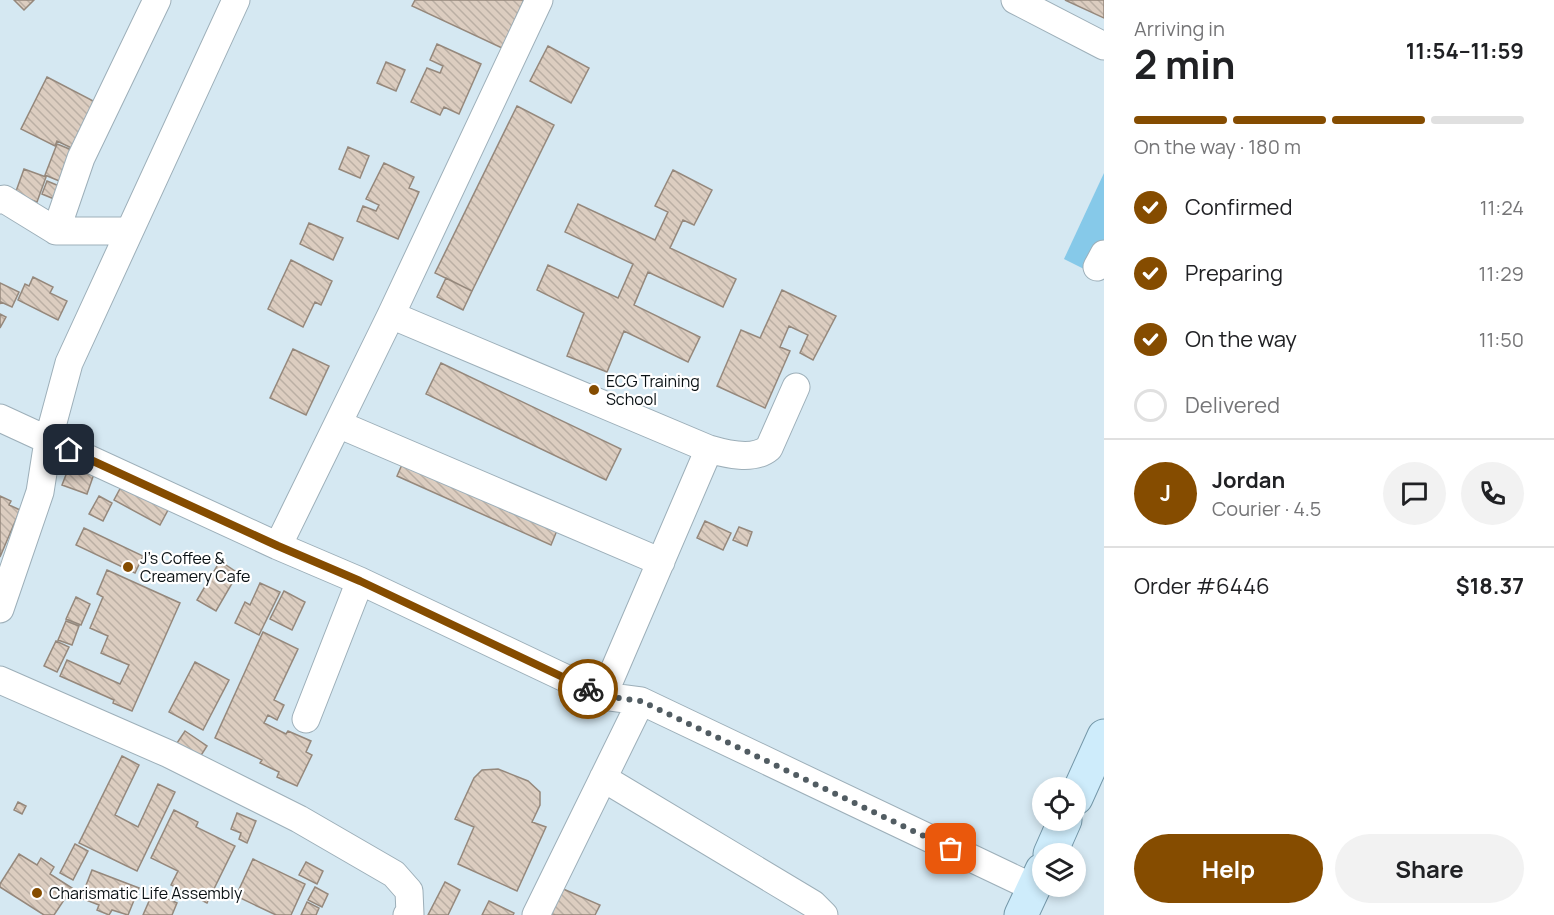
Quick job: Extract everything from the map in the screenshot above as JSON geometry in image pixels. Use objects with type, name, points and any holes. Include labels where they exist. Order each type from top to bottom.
[{"type":"main road","points":[[1085,777],[1104,736]]},
{"type":"street","points":[[56,231],[81,158],[157,0]]},
{"type":"street","points":[[0,609],[40,492],[48,441],[69,363],[236,0]]},
{"type":"street","points":[[278,546],[391,315],[539,0]]},
{"type":"street","points":[[1015,0],[1104,46]]},
{"type":"street","points":[[0,200],[4,199],[56,231],[128,231]]},
{"type":"street","points":[[391,315],[709,449],[728,454],[761,454],[766,451],[796,387]]},
{"type":"street","points":[[0,418],[278,546],[360,581],[603,696],[641,701],[1032,891]]},
{"type":"street","points":[[338,424],[661,562]]},
{"type":"street","points":[[603,696],[709,449]]},
{"type":"street","points":[[306,719],[360,581]]},
{"type":"street","points":[[0,680],[169,754],[299,819],[394,874],[409,891],[410,914],[407,915]]},
{"type":"street","points":[[536,915],[641,701]]},
{"type":"street","points":[[603,778],[813,904],[824,915]]},
{"type":"shaded area","points":[[1104,173],[1104,279],[1064,259]]},
{"type":"building","points":[[14,0],[34,0],[24,10]]},
{"type":"building","points":[[415,0],[524,0],[502,48],[412,6]]},
{"type":"building","points":[[1065,0],[1104,0],[1104,18]]},
{"type":"building","points":[[437,44],[481,64],[459,114],[444,107],[440,115],[411,102],[427,68],[440,73],[443,66],[430,60]]},
{"type":"building","points":[[548,46],[589,68],[571,103],[530,81]]},
{"type":"building","points":[[386,62],[405,70],[396,91],[377,83]]},
{"type":"building","points":[[47,77],[101,105],[78,151],[57,141],[55,146],[21,129]]},
{"type":"building","points":[[517,106],[554,125],[472,291],[435,273]]},
{"type":"building","points":[[57,144],[77,152],[64,183],[45,175]]},
{"type":"building","points":[[348,147],[369,156],[360,178],[339,169]]},
{"type":"building","points":[[384,163],[414,177],[409,188],[419,192],[398,239],[357,221],[363,206],[376,211],[379,205],[366,199]]},
{"type":"building","points":[[24,169],[46,177],[37,202],[15,194]]},
{"type":"building","points":[[673,170],[712,190],[694,225],[683,220],[670,248],[736,279],[723,307],[648,272],[634,305],[700,337],[688,362],[624,331],[607,372],[567,356],[584,313],[537,290],[548,265],[618,298],[633,264],[565,232],[578,204],[655,240],[668,212],[655,206]]},
{"type":"building","points":[[47,181],[64,188],[59,201],[42,194]]},
{"type":"building","points":[[309,223],[343,238],[333,260],[300,244]]},
{"type":"building","points":[[291,260],[332,281],[321,305],[315,302],[303,327],[268,309]]},
{"type":"building","points":[[33,277],[53,287],[50,293],[67,301],[58,320],[18,300],[25,284],[29,286]]},
{"type":"building","points":[[446,278],[472,291],[463,310],[437,297]]},
{"type":"building","points":[[0,283],[19,292],[12,307],[1,302],[0,304]]},
{"type":"building","points":[[782,290],[836,316],[813,360],[800,353],[808,335],[789,326],[780,347],[790,351],[765,408],[717,386],[741,330],[760,338]]},
{"type":"building","points":[[0,314],[6,317],[0,328]]},
{"type":"building","points":[[293,349],[329,366],[306,415],[270,398]]},
{"type":"building","points":[[441,363],[621,449],[606,480],[426,394]]},
{"type":"building","points":[[404,460],[558,528],[551,545],[397,476]]},
{"type":"building","points":[[71,462],[95,471],[87,494],[62,485]]},
{"type":"building","points":[[122,485],[168,510],[160,525],[114,500]]},
{"type":"building","points":[[0,496],[11,501],[9,505],[20,510],[0,557]]},
{"type":"building","points":[[99,496],[112,503],[103,521],[89,514]]},
{"type":"building","points":[[705,521],[731,533],[723,550],[697,538]]},
{"type":"building","points":[[739,527],[752,532],[747,546],[733,540]]},
{"type":"building","points":[[84,528],[143,556],[135,573],[76,545]]},
{"type":"building","points":[[220,561],[238,573],[216,611],[197,600]]},
{"type":"building","points":[[107,570],[180,603],[132,711],[113,703],[114,700],[60,676],[67,660],[120,684],[129,665],[101,653],[108,636],[90,628],[103,597],[97,594]]},
{"type":"building","points":[[260,583],[280,592],[259,635],[235,623],[245,602],[250,605]]},
{"type":"building","points":[[284,591],[305,602],[292,630],[270,619]]},
{"type":"building","points":[[76,597],[90,604],[81,625],[66,619]]},
{"type":"building","points":[[66,621],[79,626],[72,645],[58,640]]},
{"type":"building","points":[[263,632],[298,649],[274,700],[284,705],[277,720],[268,715],[264,723],[286,734],[288,731],[311,741],[306,752],[312,755],[297,786],[277,777],[279,772],[260,763],[262,760],[215,738]]},
{"type":"building","points":[[56,641],[69,647],[57,672],[44,666]]},
{"type":"building","points":[[195,662],[229,680],[203,730],[169,712]]},
{"type":"building","points":[[185,731],[207,746],[200,757],[177,743]]},
{"type":"building","points":[[122,756],[139,765],[115,815],[138,827],[158,784],[175,792],[137,871],[79,843]]},
{"type":"building","points":[[498,769],[528,781],[540,792],[540,805],[532,822],[546,827],[517,891],[458,864],[474,827],[455,819],[474,778],[482,770]]},
{"type":"building","points":[[18,802],[26,806],[22,814],[14,810]]},
{"type":"building","points":[[174,810],[198,822],[196,827],[235,846],[207,903],[171,885],[178,871],[151,858]]},
{"type":"building","points":[[237,813],[256,821],[247,843],[239,839],[241,833],[231,829]]},
{"type":"building","points":[[75,844],[88,851],[73,880],[60,873]]},
{"type":"building","points":[[19,854],[37,865],[41,858],[54,867],[50,874],[72,888],[54,915],[44,915],[0,887]]},
{"type":"building","points":[[253,859],[305,884],[291,915],[276,915],[236,896]]},
{"type":"building","points":[[306,862],[323,871],[317,884],[299,875]]},
{"type":"building","points":[[92,870],[139,888],[128,915],[112,910],[109,915],[97,910],[99,905],[81,898]]},
{"type":"building","points":[[445,882],[460,890],[448,915],[428,915]]},
{"type":"building","points":[[315,887],[328,894],[322,907],[308,900]]},
{"type":"building","points":[[561,888],[600,905],[595,915],[549,915]]},
{"type":"building","points":[[153,892],[177,903],[172,915],[143,915]]},
{"type":"building","points":[[489,901],[514,913],[513,915],[482,915]]},
{"type":"building","points":[[307,902],[319,908],[316,915],[301,915]]},
{"type":"way so far","points":[[588,689],[603,696],[641,701],[951,849]]},
{"type":"place","name":"ECG Training School","points":[[594,390]]},
{"type":"place","name":"J's Coffee & Creamery Cafe","points":[[128,567]]},
{"type":"place","name":"Charismatic Life Assembly","points":[[37,893]]},
{"type":"route","points":[[69,450],[360,581],[588,689]]}]
